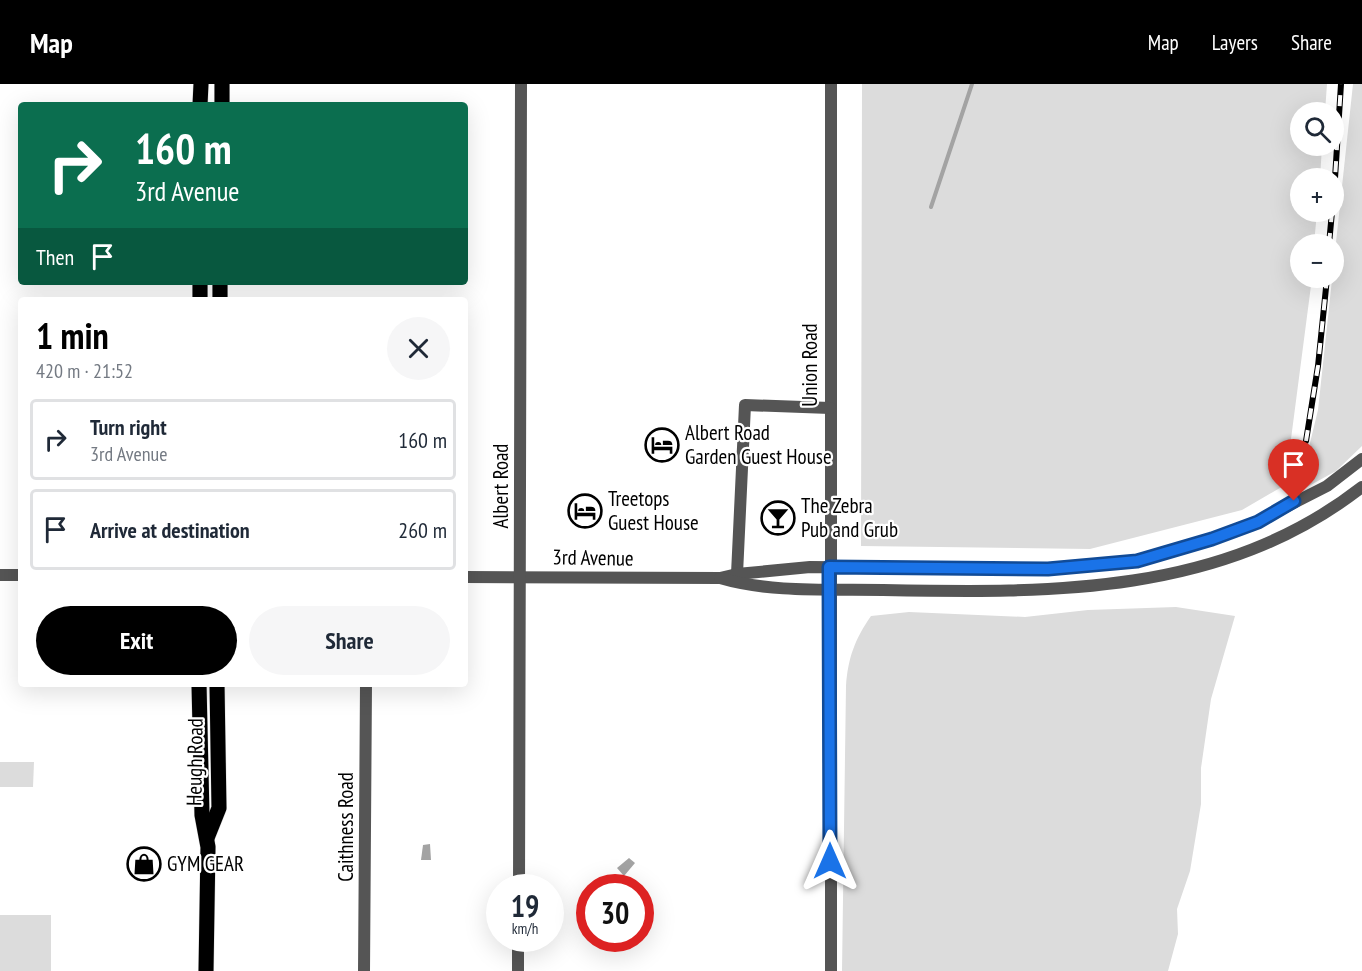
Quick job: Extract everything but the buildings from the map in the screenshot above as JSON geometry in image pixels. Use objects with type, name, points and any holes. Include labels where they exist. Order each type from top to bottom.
[{"type":"main road","points":[[200,102],[201,84]]},
{"type":"main road","points":[[222,84],[222,102]]},
{"type":"main road","name":"Heugh Road","points":[[199,687],[202,815],[207,838],[206,971]]},
{"type":"main road","name":"Heugh Road","points":[[207,838],[219,808],[217,687]]},
{"type":"street","name":"Albert Road","points":[[519,874],[521,84]]},
{"type":"street","name":"Union Road","points":[[831,84],[829,567],[831,971]]},
{"type":"street","points":[[737,573],[745,405],[830,408]]},
{"type":"street","name":"3rd Avenue","points":[[720,578],[737,573],[829,567],[1048,569],[1137,561],[1212,539],[1258,522],[1327,486],[1362,459]]},
{"type":"street","name":"3rd Avenue","points":[[468,577],[720,578],[763,586],[829,588],[1032,590],[1119,584],[1182,572],[1288,534],[1362,487]]},
{"type":"street","points":[[0,575],[18,575]]},
{"type":"street","name":"Caithness Road","points":[[364,971],[366,687]]},
{"type":"street","points":[[518,952],[518,971]]},
{"type":"shaded area","points":[[862,84],[1327,84],[1326,102],[1290,102],[1290,156],[1321,156],[1321,168],[1290,168],[1290,222],[1316,222],[1315,234],[1290,234],[1290,288],[1311,288],[1285,485],[1242,510],[1090,549],[861,546]]},
{"type":"shaded area","points":[[1353,84],[1362,84],[1362,446],[1336,471],[1298,492],[1318,410],[1331,288],[1344,288],[1344,234],[1337,234],[1338,222],[1344,222],[1344,168]]},
{"type":"shaded area","points":[[1176,607],[1235,616],[1211,699],[1201,768],[1201,804],[1190,871],[1177,909],[1178,934],[1168,971],[842,971],[846,686],[853,649],[871,616],[909,612],[1025,617],[1088,610]]},
{"type":"shaded area","points":[[0,762],[34,762],[33,787],[0,787]]},
{"type":"shaded area","points":[[430,844],[431,860],[421,860],[423,845]]},
{"type":"shaded area","points":[[629,858],[635,863],[626,874],[622,874],[617,868]]},
{"type":"shaded area","points":[[0,915],[51,915],[51,971],[0,971]]},
{"type":"waterway","points":[[931,207],[972,84]]},
{"type":"railway","points":[[1336,168],[1341,84]]},
{"type":"railway","points":[[1330,234],[1331,222]]},
{"type":"railway","points":[[1306,441],[1318,366],[1326,288]]},
{"type":"place","name":"Albert Road Garden Guest House","points":[[662,445]]},
{"type":"place","name":"Treetops Guest House","points":[[585,511]]},
{"type":"place","name":"The Zebra Pub and Grub","points":[[778,518]]},
{"type":"place","name":"GYM GEAR","points":[[144,864]]},
{"type":"route","points":[[830,861],[829,567],[1048,569],[1137,561],[1212,539],[1258,522],[1294,501]]}]
